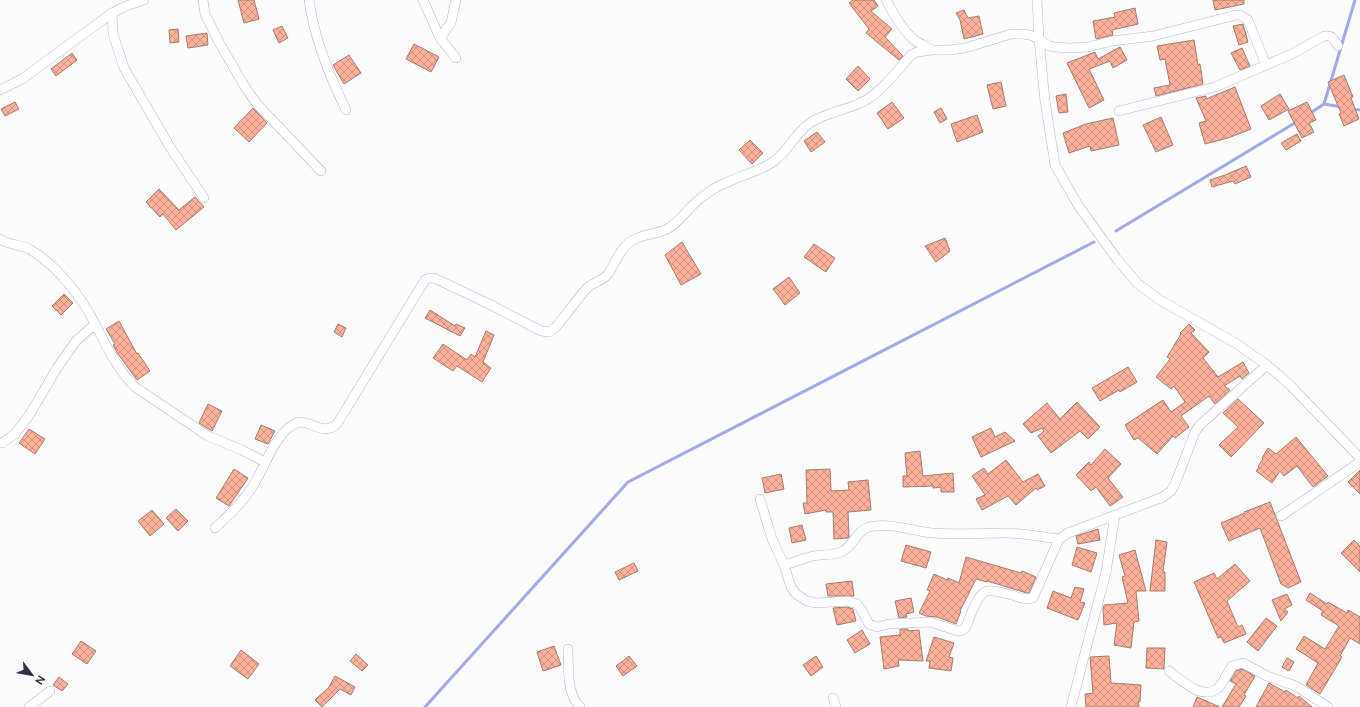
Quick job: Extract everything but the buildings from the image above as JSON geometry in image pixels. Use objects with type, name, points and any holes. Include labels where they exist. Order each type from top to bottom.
[{"type":"street","points":[[0,90],[22,79],[124,3],[144,0]]},
{"type":"street","points":[[203,0],[206,14],[220,44],[245,87],[257,104],[321,171]]},
{"type":"street","points":[[309,0],[311,18],[331,80],[346,110]]},
{"type":"street","points":[[423,0],[440,38],[456,58]]},
{"type":"street","points":[[440,38],[451,23],[456,0]]},
{"type":"street","points":[[886,0],[890,9],[913,39],[932,50]]},
{"type":"street","points":[[1038,0],[1039,39],[1045,101],[1055,165],[1078,205],[1116,258],[1138,284],[1160,300],[1237,344],[1267,365],[1290,385],[1360,458]]},
{"type":"street","points":[[112,13],[113,34],[124,68],[170,147],[204,198]]},
{"type":"street","points":[[215,528],[245,498],[259,476],[269,454],[288,429],[296,423],[302,422],[327,429],[337,424],[426,279],[434,278],[541,331],[552,331],[589,287],[608,275],[624,247],[629,243],[641,236],[666,229],[679,220],[695,202],[703,196],[726,182],[761,169],[774,161],[801,129],[822,117],[868,99],[880,89],[911,55],[917,52],[965,48],[1011,34],[1022,34],[1039,39],[1049,46],[1078,48],[1112,41],[1153,36],[1240,15],[1248,20],[1251,25],[1266,64]]},
{"type":"street","points":[[1119,111],[1215,87],[1292,54],[1324,36],[1333,38],[1338,46]]},
{"type":"street","points":[[0,239],[6,244],[30,249],[56,270],[89,311],[112,358],[126,378],[135,387],[208,436],[242,450],[265,462]]},
{"type":"street","points":[[0,443],[2,444],[15,434],[30,414],[57,368],[76,341],[95,324]]},
{"type":"street","points":[[760,499],[772,539],[784,565],[791,587],[796,594],[802,598],[816,603],[848,601],[857,604],[862,609],[869,624],[877,627],[890,624],[930,622],[963,630],[966,627],[979,597],[983,592],[988,591],[1007,594],[1025,600],[1033,598],[1059,539],[1068,533],[1163,497],[1170,491],[1175,484],[1195,432],[1198,428],[1267,365]]},
{"type":"street","points":[[1281,516],[1360,462]]},
{"type":"street","points":[[1071,707],[1103,585],[1115,515]]},
{"type":"street","points":[[784,565],[814,556],[834,554],[843,551],[852,544],[862,530],[875,526],[907,528],[931,533],[977,535],[1005,533],[1059,539]]},
{"type":"street","points":[[568,649],[571,691],[580,707]]},
{"type":"street","points":[[1170,671],[1191,689],[1205,692],[1218,689],[1232,666],[1243,663],[1267,676],[1296,686],[1328,707]]},
{"type":"street","points":[[30,707],[50,692]]},
{"type":"waterway","points":[[1309,114],[1324,104],[1355,0]]},
{"type":"waterway","points":[[1324,104],[1342,107]]},
{"type":"waterway","points":[[1352,109],[1360,110]]},
{"type":"waterway","points":[[1116,231],[1298,121]]},
{"type":"waterway","points":[[425,707],[628,482],[1094,242]]}]
